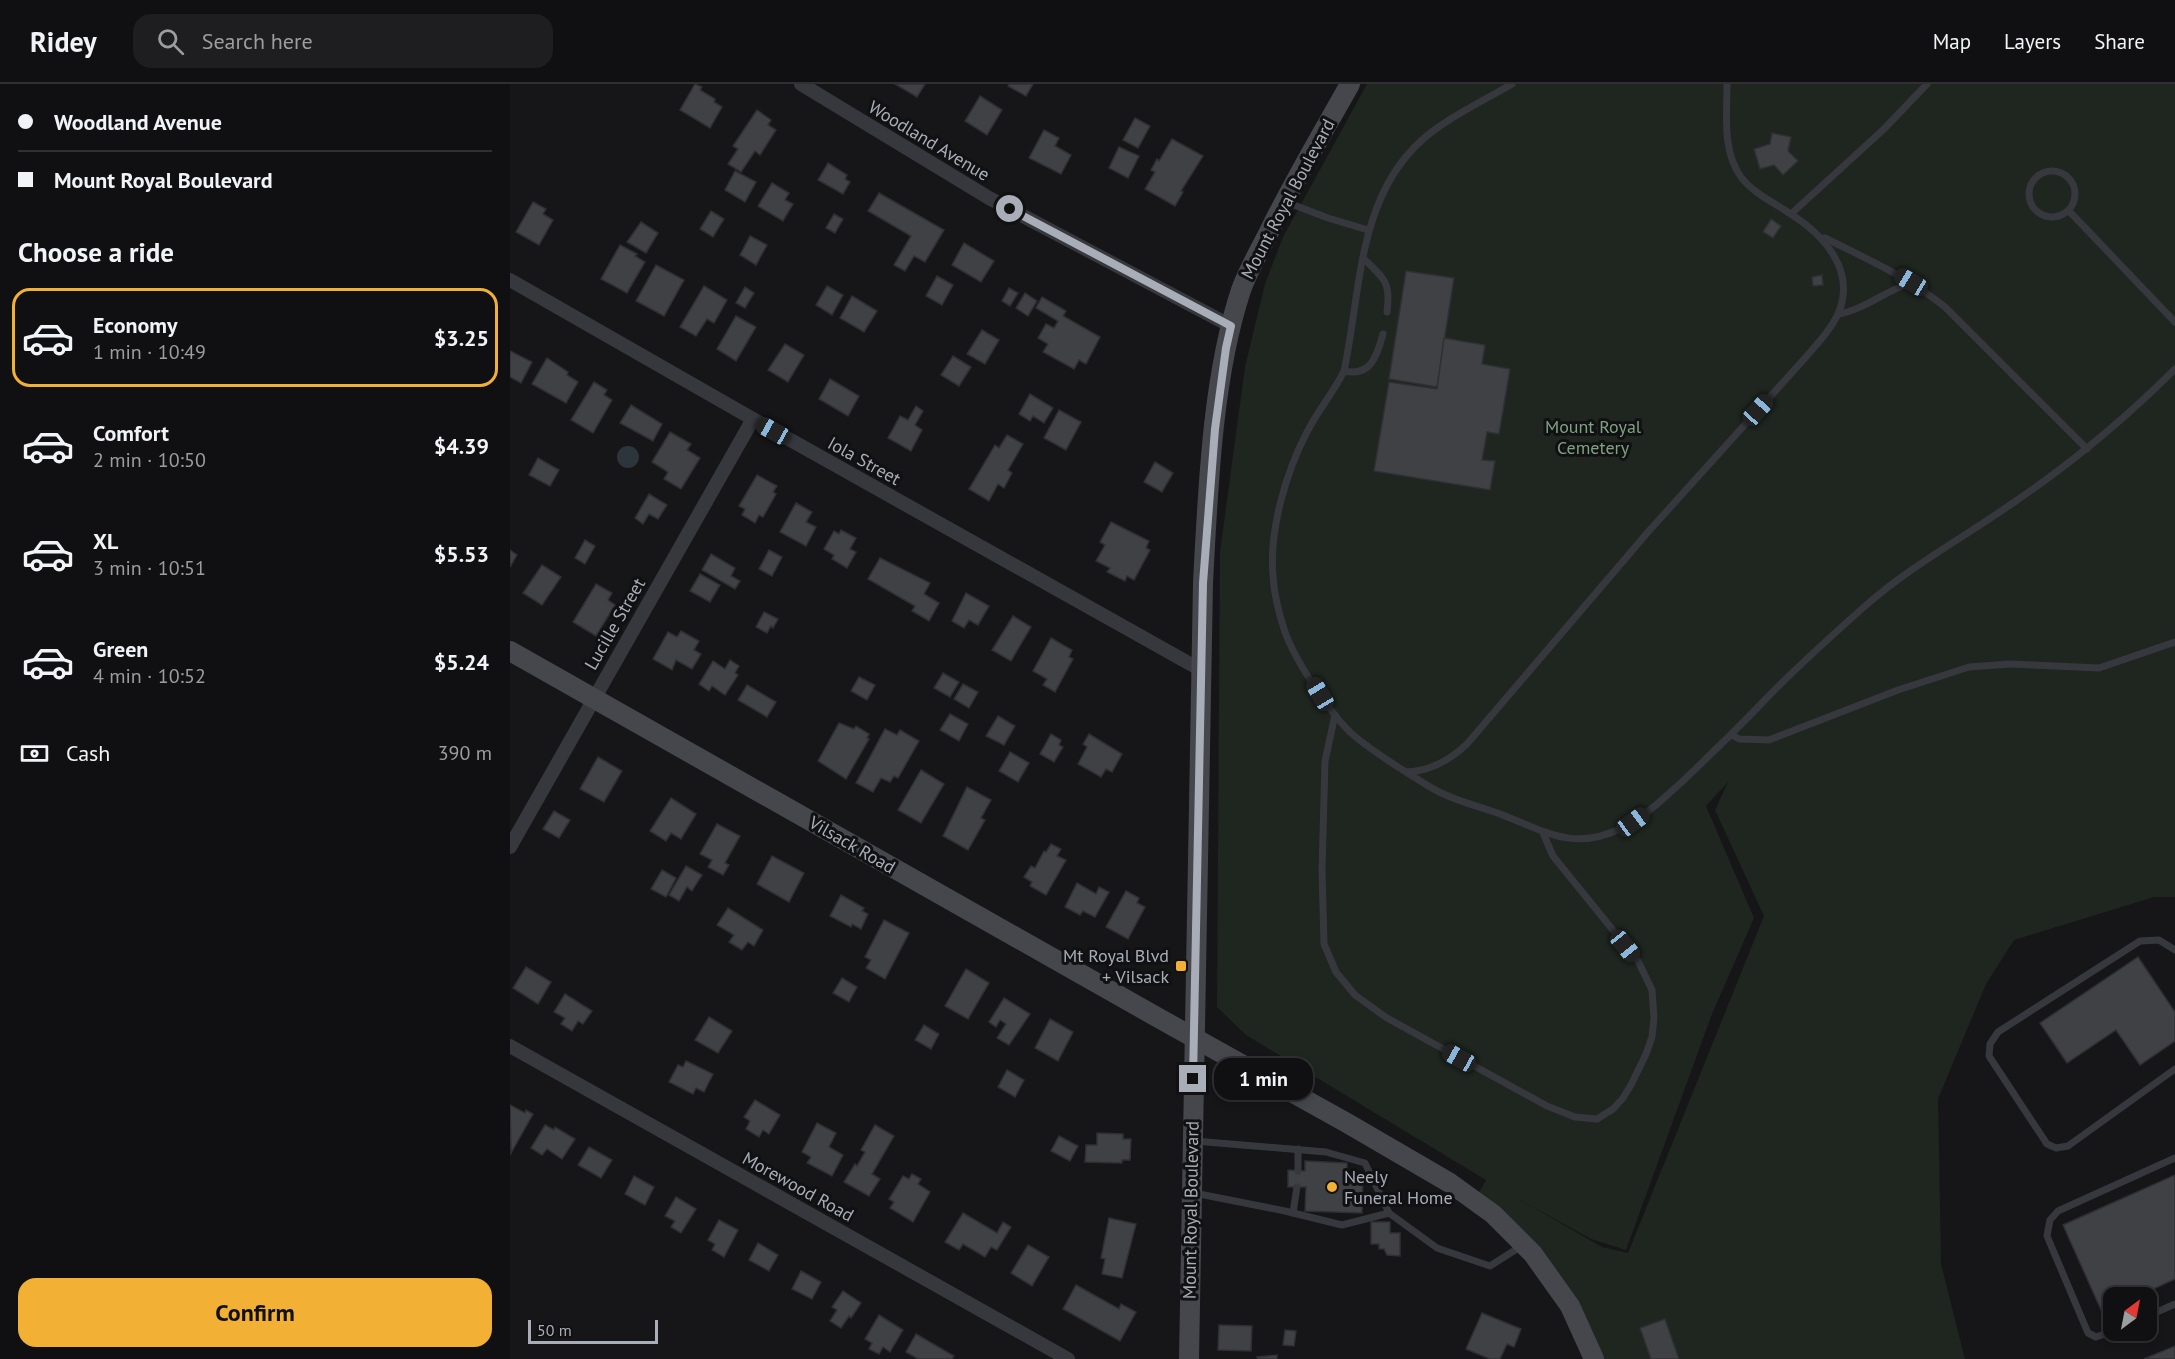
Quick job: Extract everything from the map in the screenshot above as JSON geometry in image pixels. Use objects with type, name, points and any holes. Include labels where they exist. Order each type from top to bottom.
[{"type":"main road","name":"Mount Royal Boulevard","points":[[1189,1359],[1201,670],[1207,517],[1220,390],[1231,326],[1242,288],[1284,201],[1350,84]]},
{"type":"main road","name":"Vilsack Road","points":[[510,651],[1450,1183],[1493,1214],[1525,1245],[1570,1306],[1594,1359]]},
{"type":"street","name":"Woodland Avenue","points":[[801,84],[989,198],[1231,326]]},
{"type":"street","name":"Iola Street","points":[[510,280],[1201,670]]},
{"type":"street","name":"Lucille Street","points":[[510,847],[753,419]]},
{"type":"street","name":"Morewood Road","points":[[510,1046],[1068,1359]]},
{"type":"lane","points":[[1512,84],[1436,130],[1410,152],[1390,182],[1368,230],[1344,371],[1316,414],[1294,459],[1278,516],[1272,573],[1286,635],[1304,669],[1335,715],[1348,730],[1383,758],[1444,795],[1503,815],[1558,838],[1582,839],[1622,828],[1658,803],[1886,589],[1908,571],[2049,478],[2087,449],[2175,369]]},
{"type":"lane","points":[[1727,84],[1727,136],[1733,162],[1741,177],[1750,187],[1820,236],[1867,257],[1911,282],[1945,307],[2087,449]]},
{"type":"lane","points":[[1791,214],[1884,129],[1927,84]]},
{"type":"lane","points":[[2043,172],[2064,174],[2075,188],[2074,203],[2069,211],[2061,216],[2050,218],[2034,210],[2029,198],[2033,180],[2043,172]]},
{"type":"lane","points":[[1284,201],[1368,230]]},
{"type":"lane","points":[[2069,211],[2175,322]]},
{"type":"lane","points":[[1407,772],[1418,772],[1438,764],[1456,754],[1467,744],[1648,532],[1829,330],[1838,314],[1842,296],[1841,272],[1833,252],[1820,236]]},
{"type":"lane","points":[[1363,258],[1384,279],[1388,287],[1387,312]]},
{"type":"lane","points":[[1838,314],[1850,312],[1911,282]]},
{"type":"lane","points":[[1344,371],[1353,373],[1371,364],[1376,357],[1383,334]]},
{"type":"lane","points":[[1732,735],[1739,739],[1769,740],[1898,690],[1969,667],[2010,664],[2099,668],[2175,642]]},
{"type":"lane","points":[[1335,715],[1325,760],[1322,890],[1324,944],[1336,972],[1355,995],[1387,1018],[1547,1106],[1575,1117],[1598,1119],[1613,1109],[1623,1098],[1635,1079],[1646,1054],[1654,1018],[1652,990],[1638,961],[1553,856],[1543,833]]},
{"type":"lane","points":[[2175,950],[2159,940],[2140,941],[1998,1032],[1990,1044],[1989,1056],[2047,1144],[2056,1148],[2068,1146],[2175,1069]]},
{"type":"lane","points":[[1193,1140],[1326,1152],[1365,1163],[1389,1213],[1437,1248],[1490,1266],[1525,1245]]},
{"type":"lane","points":[[1298,1149],[1299,1171]]},
{"type":"lane","points":[[2103,1335],[2096,1337],[2088,1333],[2047,1236],[2050,1220],[2058,1211],[2175,1158]]},
{"type":"lane","points":[[1293,1213],[1297,1187]]},
{"type":"lane","points":[[1192,1193],[1342,1225],[1389,1213]]},
{"type":"lane","points":[[2157,1312],[2175,1304]]},
{"type":"green space","name":"Mount Royal Cemetery","points":[[1367,84],[2175,84],[2175,897],[2154,897],[2014,940],[1986,984],[1938,1099],[1941,1264],[1965,1359],[1594,1359],[1570,1306],[1475,1200],[1486,1180],[1246,1035],[1217,1007],[1220,552],[1245,367],[1265,284],[1283,237]],"holes":[[[1728,782],[1715,810],[1764,916],[1628,1253],[1602,1247],[1517,1198],[1591,1239],[1626,1250],[1712,1014],[1754,918],[1706,806]]]},
{"type":"shaded area","points":[[628,446],[636,449],[639,457],[636,465],[628,468],[620,465],[617,457],[620,449]]},
{"type":"building","points":[[695,84],[702,87],[700,90],[715,99],[714,102],[722,107],[710,128],[680,110]]},
{"type":"building","points":[[895,84],[925,84],[917,97]]},
{"type":"building","points":[[1009,84],[1033,84],[1026,96],[1008,86]]},
{"type":"building","points":[[980,96],[1002,110],[987,135],[965,121]]},
{"type":"building","points":[[757,110],[771,120],[768,125],[776,130],[760,155],[755,151],[741,172],[728,164],[738,149],[733,146]]},
{"type":"building","points":[[1135,118],[1150,126],[1138,148],[1123,140]]},
{"type":"building","points":[[1044,130],[1059,138],[1055,146],[1071,155],[1061,174],[1029,158]]},
{"type":"building","points":[[1772,133],[1791,137],[1788,151],[1798,161],[1783,175],[1774,165],[1760,169],[1754,149],[1770,144]]},
{"type":"building","points":[[1172,139],[1203,156],[1181,191],[1183,192],[1175,206],[1145,189],[1155,172],[1151,170]]},
{"type":"building","points":[[1119,147],[1139,156],[1128,178],[1109,168]]},
{"type":"building","points":[[828,163],[847,175],[845,179],[850,182],[843,194],[818,180]]},
{"type":"building","points":[[735,171],[756,182],[745,202],[725,190]]},
{"type":"building","points":[[772,183],[789,193],[785,200],[793,204],[783,221],[758,206]]},
{"type":"building","points":[[879,193],[944,230],[925,262],[914,256],[905,271],[894,265],[911,236],[868,211]]},
{"type":"building","points":[[533,202],[546,209],[543,214],[553,220],[539,245],[516,232]]},
{"type":"building","points":[[711,211],[724,219],[713,237],[700,229]]},
{"type":"building","points":[[834,214],[843,219],[835,233],[826,228]]},
{"type":"building","points":[[1771,219],[1781,226],[1773,238],[1763,232]]},
{"type":"building","points":[[641,222],[658,233],[646,253],[627,242]]},
{"type":"building","points":[[750,236],[767,245],[756,265],[740,255]]},
{"type":"building","points":[[964,243],[994,261],[981,282],[952,265]]},
{"type":"building","points":[[620,245],[637,254],[635,256],[645,262],[627,293],[601,279]]},
{"type":"building","points":[[656,265],[684,280],[664,316],[636,301]]},
{"type":"building","points":[[1406,271],[1454,278],[1437,387],[1389,379]]},
{"type":"building","points":[[1822,275],[1823,285],[1813,286],[1812,277]]},
{"type":"building","points":[[937,276],[953,285],[942,305],[926,296]]},
{"type":"building","points":[[704,286],[727,300],[714,323],[707,319],[696,336],[680,327]]},
{"type":"building","points":[[827,286],[843,295],[832,315],[816,305]]},
{"type":"building","points":[[745,287],[754,293],[745,308],[736,303]]},
{"type":"building","points":[[1009,288],[1018,293],[1010,306],[1002,301]]},
{"type":"building","points":[[1025,293],[1037,301],[1028,316],[1016,308]]},
{"type":"building","points":[[852,296],[877,311],[864,332],[840,318]]},
{"type":"building","points":[[1042,297],[1066,311],[1063,316],[1100,337],[1086,364],[1079,360],[1074,369],[1043,352],[1048,344],[1038,338],[1046,324],[1054,328],[1058,321],[1036,308]]},
{"type":"building","points":[[736,316],[756,327],[736,361],[717,349]]},
{"type":"building","points":[[982,330],[999,340],[985,364],[967,354]]},
{"type":"building","points":[[1444,338],[1485,345],[1482,364],[1510,369],[1499,434],[1487,432],[1482,460],[1495,461],[1490,490],[1374,471],[1389,382],[1437,389]]},
{"type":"building","points":[[785,344],[804,355],[788,382],[768,370]]},
{"type":"building","points":[[510,351],[532,362],[521,383],[510,377]]},
{"type":"building","points":[[953,356],[971,367],[959,386],[941,375]]},
{"type":"building","points":[[547,358],[578,382],[566,403],[532,384]]},
{"type":"building","points":[[830,379],[859,396],[848,416],[819,399]]},
{"type":"building","points":[[594,382],[607,390],[604,395],[612,400],[593,433],[571,420]]},
{"type":"building","points":[[1030,394],[1053,408],[1044,423],[1033,416],[1030,421],[1019,414]]},
{"type":"building","points":[[631,405],[662,424],[653,441],[620,423]]},
{"type":"building","points":[[916,406],[923,411],[915,425],[922,430],[911,451],[888,438],[900,416],[908,420]]},
{"type":"building","points":[[1059,410],[1081,422],[1066,450],[1044,438]]},
{"type":"building","points":[[670,432],[691,444],[687,450],[700,458],[681,489],[664,479],[668,472],[652,462]]},
{"type":"building","points":[[1007,435],[1023,444],[1008,470],[1012,473],[1004,488],[998,484],[989,501],[969,489],[995,445],[999,448]]},
{"type":"building","points":[[538,458],[559,470],[550,486],[529,475]]},
{"type":"building","points":[[1155,462],[1173,473],[1162,492],[1144,482]]},
{"type":"building","points":[[757,475],[777,486],[773,492],[776,494],[763,517],[759,515],[755,523],[742,515],[745,509],[739,506]]},
{"type":"building","points":[[649,494],[667,505],[658,519],[649,514],[643,524],[635,518]]},
{"type":"building","points":[[796,503],[812,512],[806,522],[816,527],[806,546],[780,532]]},
{"type":"building","points":[[1111,522],[1149,541],[1146,548],[1150,550],[1134,580],[1127,576],[1125,581],[1107,572],[1110,568],[1096,561],[1105,545],[1100,542]]},
{"type":"building","points":[[841,530],[856,538],[850,549],[856,552],[847,568],[832,559],[834,555],[824,549],[834,531],[839,534]]},
{"type":"building","points":[[585,540],[595,546],[585,564],[575,558]]},
{"type":"building","points":[[510,550],[517,555],[510,567]]},
{"type":"building","points":[[769,550],[782,557],[772,576],[759,569]]},
{"type":"building","points":[[711,554],[735,568],[731,576],[740,581],[735,589],[702,570]]},
{"type":"building","points":[[880,558],[930,583],[924,594],[939,603],[929,621],[912,611],[915,606],[868,579]]},
{"type":"building","points":[[542,565],[561,577],[542,605],[523,593]]},
{"type":"building","points":[[700,574],[720,585],[710,602],[690,591]]},
{"type":"building","points":[[596,584],[612,593],[608,600],[615,605],[596,636],[573,622]]},
{"type":"building","points":[[966,593],[989,606],[978,625],[969,620],[964,628],[952,621]]},
{"type":"building","points":[[764,612],[778,619],[767,633],[756,627]]},
{"type":"building","points":[[1013,616],[1031,627],[1011,661],[992,650]]},
{"type":"building","points":[[681,631],[699,641],[694,650],[701,654],[692,669],[676,660],[672,670],[653,659],[668,632],[677,637]]},
{"type":"building","points":[[1051,638],[1072,650],[1069,657],[1073,659],[1055,692],[1043,685],[1047,679],[1033,671]]},
{"type":"building","points":[[730,660],[739,666],[735,673],[738,675],[725,695],[712,686],[709,691],[699,684],[713,661],[725,669]]},
{"type":"building","points":[[943,673],[959,682],[950,697],[934,688]]},
{"type":"building","points":[[859,677],[875,685],[867,700],[851,691]]},
{"type":"building","points":[[963,684],[978,692],[969,708],[954,699]]},
{"type":"building","points":[[747,685],[776,702],[767,717],[738,700]]},
{"type":"building","points":[[950,714],[968,724],[959,741],[940,730]]},
{"type":"building","points":[[998,716],[1015,726],[1004,745],[986,736]]},
{"type":"building","points":[[839,723],[854,729],[856,726],[869,734],[867,738],[869,739],[846,779],[818,761]]},
{"type":"building","points":[[885,729],[897,735],[900,730],[919,741],[898,778],[894,776],[890,782],[881,778],[873,792],[856,783]]},
{"type":"building","points":[[1051,734],[1061,740],[1059,745],[1063,747],[1054,762],[1040,754]]},
{"type":"building","points":[[1089,734],[1122,754],[1112,772],[1106,769],[1101,777],[1078,764],[1087,747],[1083,744]]},
{"type":"building","points":[[1010,752],[1029,763],[1018,782],[999,771]]},
{"type":"building","points":[[598,757],[622,771],[604,802],[580,789]]},
{"type":"building","points":[[921,770],[944,784],[921,823],[898,810]]},
{"type":"building","points":[[967,787],[991,800],[981,818],[985,820],[968,850],[943,836]]},
{"type":"building","points":[[671,798],[696,814],[681,839],[671,833],[666,841],[650,831]]},
{"type":"building","points":[[554,811],[570,820],[559,838],[543,829]]},
{"type":"building","points":[[717,824],[740,836],[725,863],[729,865],[723,875],[708,867],[712,860],[700,854]]},
{"type":"building","points":[[1051,844],[1061,849],[1057,856],[1066,860],[1046,895],[1030,886],[1032,882],[1024,877],[1031,866],[1035,868],[1044,851],[1046,852]]},
{"type":"building","points":[[772,856],[804,873],[789,902],[757,884]]},
{"type":"building","points":[[686,866],[702,875],[692,891],[687,887],[679,901],[669,895]]},
{"type":"building","points":[[662,870],[676,878],[666,897],[651,889]]},
{"type":"building","points":[[1077,883],[1096,894],[1099,887],[1109,892],[1095,917],[1083,911],[1080,915],[1065,907]]},
{"type":"building","points":[[1126,891],[1139,898],[1137,903],[1145,907],[1128,939],[1106,927]]},
{"type":"building","points":[[841,895],[864,908],[862,911],[868,914],[861,929],[852,924],[851,927],[830,916]]},
{"type":"building","points":[[728,908],[763,930],[754,946],[748,942],[742,950],[729,942],[734,935],[717,925]]},
{"type":"building","points":[[884,920],[909,933],[885,979],[866,968],[871,960],[865,957]]},
{"type":"building","points":[[2138,957],[2175,1012],[2175,1041],[2140,1065],[2116,1030],[2067,1063],[2040,1023]]},
{"type":"building","points":[[526,967],[551,982],[538,1004],[513,988]]},
{"type":"building","points":[[966,969],[989,983],[968,1019],[945,1006]]},
{"type":"building","points":[[842,978],[857,987],[849,1002],[833,993]]},
{"type":"building","points":[[565,994],[592,1011],[583,1024],[578,1021],[572,1031],[561,1024],[565,1018],[554,1012]]},
{"type":"building","points":[[1004,998],[1030,1014],[1009,1045],[997,1038],[1006,1024],[1000,1020],[996,1027],[989,1022]]},
{"type":"building","points":[[709,1017],[732,1031],[718,1053],[695,1040]]},
{"type":"building","points":[[1050,1019],[1073,1032],[1058,1061],[1035,1048]]},
{"type":"building","points":[[924,1025],[939,1034],[931,1049],[915,1040]]},
{"type":"building","points":[[686,1061],[713,1074],[704,1092],[696,1088],[693,1094],[669,1082],[678,1065],[683,1067]]},
{"type":"building","points":[[1007,1070],[1024,1080],[1015,1097],[998,1087]]},
{"type":"building","points":[[755,1100],[780,1115],[769,1134],[763,1130],[759,1137],[746,1129],[750,1121],[744,1117]]},
{"type":"building","points":[[510,1105],[525,1113],[526,1110],[533,1114],[511,1153]]},
{"type":"building","points":[[817,1123],[836,1133],[829,1147],[843,1155],[832,1176],[807,1163],[811,1157],[802,1152]]},
{"type":"building","points":[[545,1125],[554,1130],[555,1127],[575,1139],[562,1159],[547,1149],[542,1155],[531,1148]]},
{"type":"building","points":[[875,1125],[894,1136],[872,1174],[880,1179],[869,1196],[844,1182],[865,1152],[861,1150]]},
{"type":"building","points":[[1097,1133],[1123,1134],[1123,1139],[1131,1139],[1130,1160],[1122,1160],[1122,1163],[1085,1162],[1086,1145],[1097,1145]]},
{"type":"building","points":[[1059,1136],[1078,1146],[1070,1161],[1051,1151]]},
{"type":"building","points":[[589,1147],[612,1160],[601,1178],[578,1165]]},
{"type":"building","name":"Neely Funeral Home","points":[[1305,1161],[1347,1163],[1347,1174],[1363,1174],[1362,1213],[1305,1211],[1306,1187],[1288,1187],[1288,1170],[1305,1171]]},
{"type":"building","points":[[912,1174],[921,1179],[918,1184],[930,1192],[913,1222],[890,1208],[894,1202],[889,1199],[903,1176],[909,1179]]},
{"type":"building","points":[[2175,1175],[2175,1279],[2157,1287],[2103,1287],[2102,1312],[2063,1225]]},
{"type":"building","points":[[634,1176],[654,1187],[645,1205],[625,1194]]},
{"type":"building","points":[[676,1197],[696,1209],[681,1233],[671,1227],[675,1221],[665,1216]]},
{"type":"building","points":[[963,1213],[997,1233],[1003,1222],[1011,1227],[997,1250],[991,1247],[985,1257],[963,1244],[959,1250],[945,1242]]},
{"type":"building","points":[[1109,1218],[1136,1224],[1122,1278],[1102,1274],[1105,1259],[1101,1258]]},
{"type":"building","points":[[719,1220],[738,1230],[724,1257],[712,1250],[715,1244],[708,1240]]},
{"type":"building","points":[[1371,1222],[1390,1222],[1390,1233],[1400,1233],[1400,1256],[1387,1255],[1384,1249],[1379,1249],[1379,1244],[1371,1244]]},
{"type":"building","points":[[758,1243],[778,1255],[769,1271],[749,1260]]},
{"type":"building","points":[[1028,1245],[1049,1257],[1032,1286],[1011,1273]]},
{"type":"building","points":[[801,1271],[821,1282],[812,1299],[792,1289]]},
{"type":"building","points":[[1076,1285],[1119,1309],[1121,1304],[1136,1312],[1120,1341],[1063,1309]]},
{"type":"building","points":[[843,1291],[861,1303],[841,1328],[830,1321],[837,1310],[832,1307]]},
{"type":"building","points":[[1482,1313],[1521,1329],[1514,1347],[1507,1344],[1500,1359],[1490,1359],[1466,1349]]},
{"type":"building","points":[[879,1315],[903,1330],[890,1352],[883,1347],[879,1354],[869,1349],[872,1343],[865,1339]]},
{"type":"building","points":[[1665,1319],[1679,1359],[1651,1359],[1640,1328]]},
{"type":"building","points":[[1219,1325],[1252,1326],[1251,1351],[1218,1350]]},
{"type":"building","points":[[1285,1330],[1296,1331],[1294,1346],[1283,1345]]},
{"type":"building","points":[[916,1334],[954,1356],[952,1359],[918,1359],[906,1352]]},
{"type":"building","points":[[2175,1346],[2175,1359],[2144,1359]]},
{"type":"building","points":[[1277,1355],[1277,1359],[1258,1359],[1257,1357]]},
{"type":"place","name":"Mt Royal Blvd + Vilsack","points":[[1181,966]]},
{"type":"place","name":"Neely Funeral Home","points":[[1332,1187]]},
{"type":"route","points":[[1010,209],[1231,326],[1215,429],[1203,583],[1193,1079]]}]
